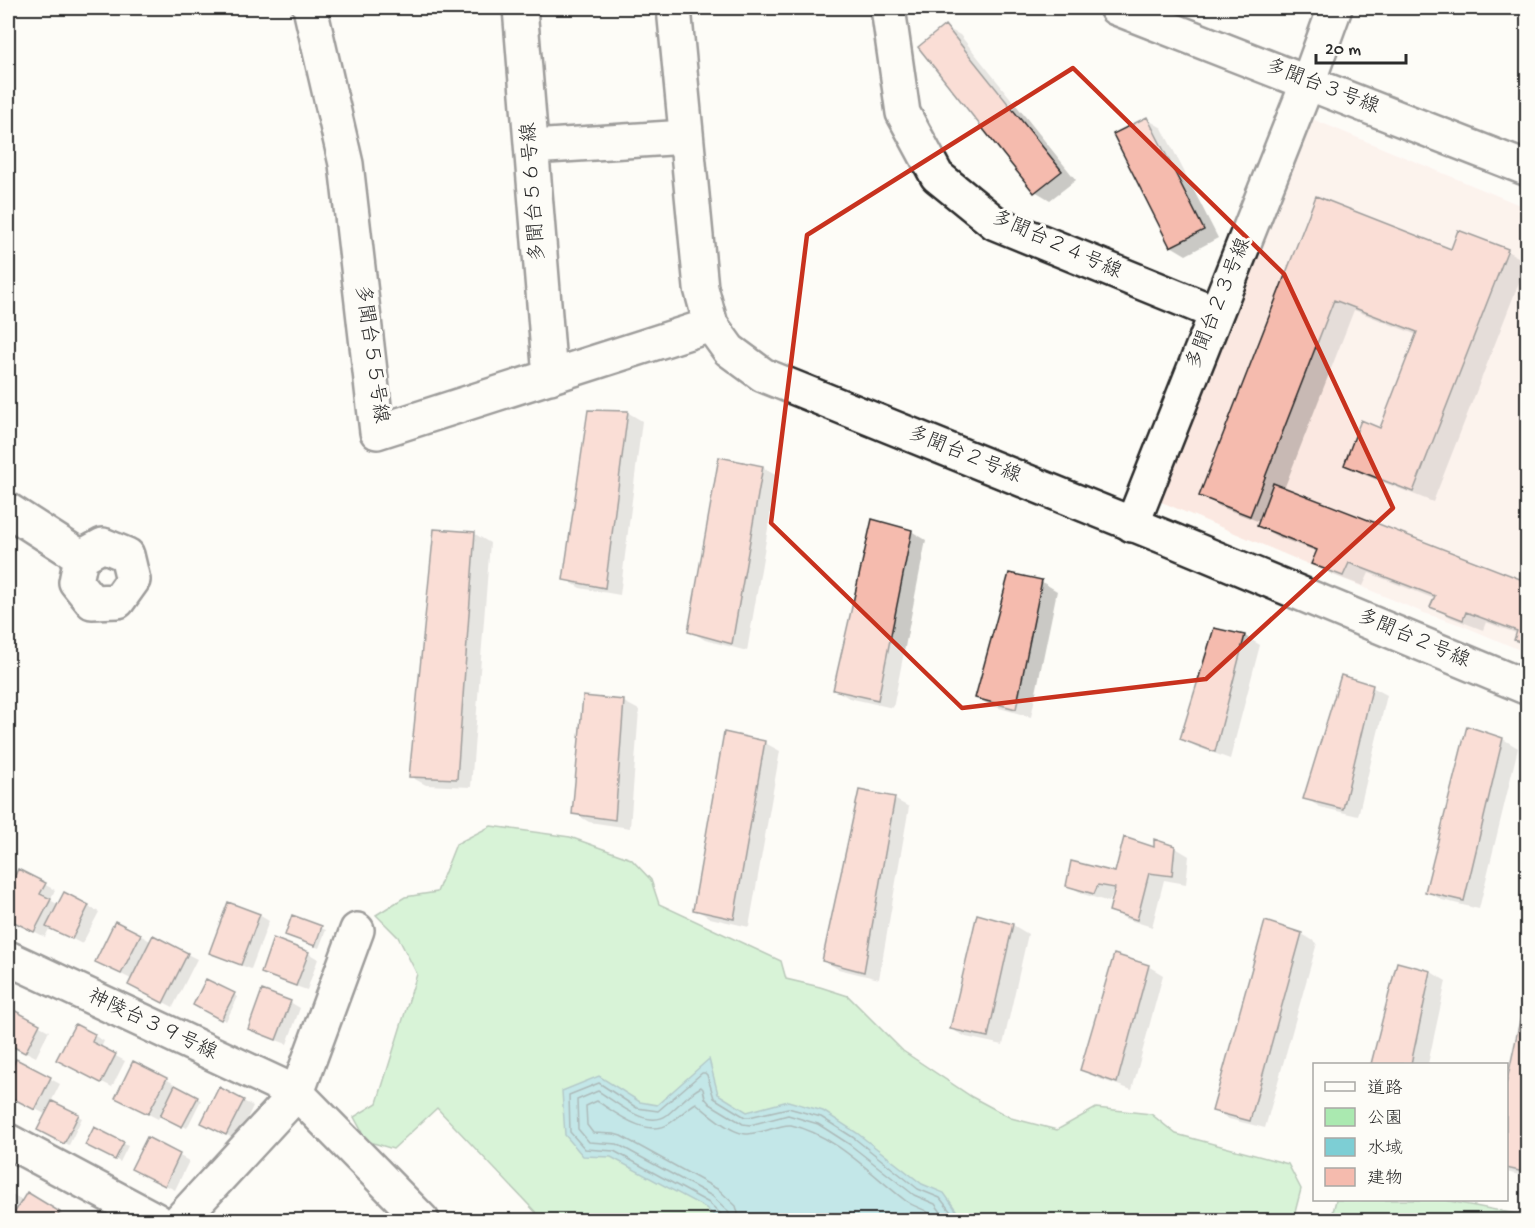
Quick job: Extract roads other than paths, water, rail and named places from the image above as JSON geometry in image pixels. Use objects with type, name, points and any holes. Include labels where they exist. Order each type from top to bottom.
[{"type":"street","name":"多聞台５５号線","points":[[310,8],[346,164],[378,432],[711,325]]},
{"type":"street","name":"多聞台５６号線","points":[[520,8],[550,377]]},
{"type":"street","name":"多聞台２号線","points":[[674,8],[701,288],[711,325],[729,350],[763,375],[1172,540],[1527,688]]},
{"type":"street","name":"多聞台２４号線","points":[[888,8],[903,113],[937,176],[995,223],[1216,313]]},
{"type":"street","name":"多聞台３号線","points":[[1116,8],[1527,169]]},
{"type":"street","name":"多聞台２３号線","points":[[1132,525],[1308,82],[1335,8]]},
{"type":"street","points":[[532,147],[686,137]]},
{"type":"street","points":[[8,510],[81,557]]},
{"type":"street","points":[[180,1221],[297,1094],[357,930]]},
{"type":"street","name":"神陵台３９号線","points":[[8,958],[297,1094],[422,1221]]},
{"type":"street","points":[[8,1141],[156,1221]]},
{"type":"water","points":[[709,1059],[718,1094],[747,1112],[788,1101],[823,1111],[857,1133],[922,1184],[944,1193],[963,1220],[719,1220],[706,1208],[611,1157],[583,1156],[565,1135],[562,1091],[599,1076],[640,1102],[657,1105]]}]
